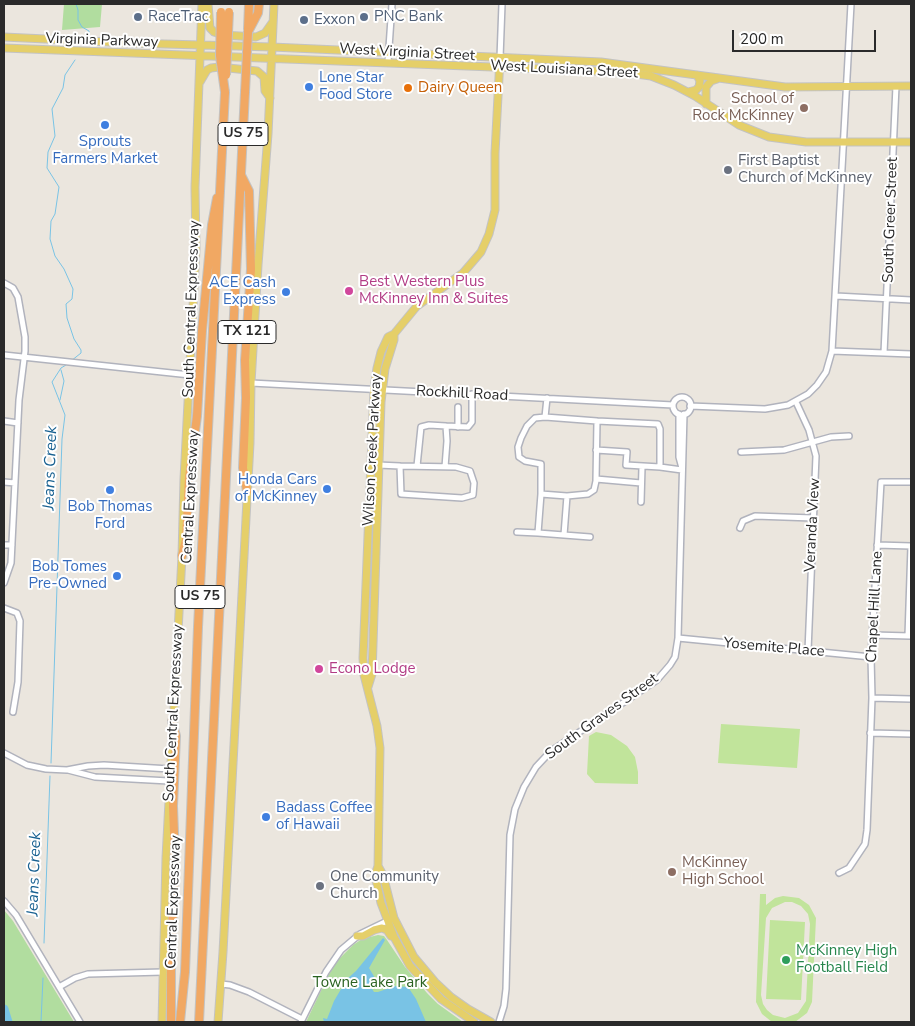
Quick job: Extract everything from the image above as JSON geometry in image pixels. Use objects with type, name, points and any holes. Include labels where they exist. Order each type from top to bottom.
[{"type":"highway","name":"Central Expressway","points":[[180,1022],[185,972],[198,627],[222,172],[225,92],[224,9],[230,4]]},
{"type":"highway","name":"Central Expressway","points":[[199,1022],[250,4]]},
{"type":"highway","points":[[248,32],[258,13],[259,4]]},
{"type":"highway","points":[[182,556],[186,540],[189,477],[197,416],[202,331],[212,225],[222,172]]},
{"type":"highway","name":"TX 121","points":[[241,176],[249,191],[251,269],[245,360],[246,398],[243,468],[248,491]]},
{"type":"highway","points":[[171,1022],[171,955],[175,860],[173,806],[176,736],[172,721]]},
{"type":"main road","name":"South Central Expressway","points":[[162,1022],[172,721],[182,556],[196,249],[195,187],[202,4]]},
{"type":"main road","points":[[208,4],[210,28],[214,32],[223,35],[256,37],[266,33],[273,22]]},
{"type":"main road","points":[[248,491],[251,383],[270,98],[274,4]]},
{"type":"main road","name":"Virginia Parkway","points":[[4,38],[200,44]]},
{"type":"main road","name":"West Virginia Street","points":[[200,44],[601,62],[628,64],[791,87],[911,86]]},
{"type":"main road","name":"Virginia Parkway","points":[[4,48],[200,55]]},
{"type":"main road","name":"West Louisiana Street","points":[[200,55],[600,70],[651,76],[669,82],[746,129],[769,138],[796,142],[911,142]]},
{"type":"main road","points":[[500,58],[500,66]]},
{"type":"main road","points":[[600,70],[601,62]]},
{"type":"main road","name":"Wilson Creek Parkway","points":[[491,1022],[461,1005],[435,982],[409,950],[391,919],[382,908],[375,876],[378,866],[380,748],[364,675],[363,658],[378,390],[386,369],[394,334],[417,306],[463,273],[481,252],[489,234],[495,210],[495,153],[500,66]]},
{"type":"main road","points":[[199,85],[207,70],[211,68],[256,70],[264,77],[265,91],[270,98]]},
{"type":"main road","points":[[688,92],[699,87],[700,82],[697,75]]},
{"type":"main road","points":[[706,104],[706,87],[711,81],[719,78]]},
{"type":"main road","name":"Wilson Creek Parkway","points":[[368,687],[372,674],[378,465],[378,390]]},
{"type":"main road","name":"TX 121","points":[[218,1022],[248,491]]},
{"type":"main road","name":"Wilson Creek Parkway","points":[[391,919],[403,953],[417,975],[442,999],[474,1022]]},
{"type":"main road","points":[[356,936],[363,936],[377,929],[386,929],[407,963],[417,975]]},
{"type":"street","points":[[388,62],[392,4]]},
{"type":"street","points":[[500,58],[502,4]]},
{"type":"street","points":[[690,406],[779,408],[796,402],[808,394],[826,372],[832,351],[836,296],[851,4]]},
{"type":"street","name":"South Greer Street","points":[[884,353],[888,299],[896,86]]},
{"type":"street","points":[[4,283],[14,288],[18,297],[25,337],[10,569],[4,583]]},
{"type":"street","points":[[836,296],[911,300]]},
{"type":"street","points":[[832,351],[911,354]]},
{"type":"street","points":[[4,355],[190,375]]},
{"type":"street","name":"Rockhill Road","points":[[251,383],[673,405]]},
{"type":"street","points":[[418,466],[421,427],[429,425],[468,427],[472,422],[472,394]]},
{"type":"street","points":[[681,397],[688,400],[690,406],[688,411],[682,414],[675,412],[673,405],[676,399],[681,397]]},
{"type":"street","points":[[545,417],[547,398]]},
{"type":"street","name":"Veranda View","points":[[796,402],[813,442],[816,468],[812,518],[808,651]]},
{"type":"street","points":[[458,407],[458,427]]},
{"type":"street","name":"South Graves Street","points":[[498,1022],[504,1006],[506,989],[510,834],[515,810],[524,788],[536,767],[554,748],[657,680],[675,657],[678,638],[682,469],[679,457],[682,414]]},
{"type":"street","points":[[538,534],[542,464],[525,461],[520,457],[518,447],[527,426],[535,418],[658,424],[660,429],[660,467]]},
{"type":"street","points":[[4,421],[18,423]]},
{"type":"street","points":[[541,494],[568,496],[588,494],[594,490],[596,480],[597,421]]},
{"type":"street","points":[[445,467],[446,426]]},
{"type":"street","points":[[741,452],[784,450],[831,437],[849,436]]},
{"type":"street","points":[[596,450],[627,452],[626,466],[682,469]]},
{"type":"street","points":[[378,465],[456,467],[470,471],[474,483],[473,495],[462,498],[401,494],[400,466]]},
{"type":"street","points":[[641,502],[642,467]]},
{"type":"street","points":[[596,480],[641,482]]},
{"type":"street","points":[[4,482],[15,483]]},
{"type":"street","name":"Chapel Hill Lane","points":[[839,872],[849,868],[864,844],[867,830],[872,698],[871,657],[880,482],[911,482]]},
{"type":"street","points":[[564,535],[568,496]]},
{"type":"street","points":[[740,528],[743,521],[755,516],[812,518]]},
{"type":"street","points":[[517,532],[590,537]]},
{"type":"street","points":[[4,545],[12,545]]},
{"type":"street","points":[[873,635],[910,636],[911,546],[877,545]]},
{"type":"street","points":[[4,608],[17,613],[20,621],[18,682],[13,712]]},
{"type":"street","name":"Yosemite Place","points":[[678,638],[871,657]]},
{"type":"street","points":[[872,698],[911,699]]},
{"type":"street","points":[[870,732],[911,734]]},
{"type":"street","points":[[4,753],[36,767],[68,770],[86,775],[170,781]]},
{"type":"street","points":[[68,770],[88,766],[170,769]]},
{"type":"street","points":[[118,766],[118,778]]},
{"type":"street","points":[[4,901],[16,915],[80,1022]]},
{"type":"street","points":[[221,984],[250,992],[302,1021],[331,963],[341,950],[356,936],[391,919]]},
{"type":"street","points":[[59,987],[75,978],[88,974],[163,972]]},
{"type":"green space","points":[[64,4],[102,4],[100,27],[62,30]]},
{"type":"green space","points":[[721,724],[800,729],[797,768],[718,763]]},
{"type":"green space","points":[[596,732],[611,735],[627,746],[635,757],[638,784],[595,783],[587,774],[589,736]]},
{"type":"green space","points":[[760,894],[766,894],[766,905],[775,898],[783,896],[799,898],[809,905],[816,918],[812,1002],[807,1013],[795,1022],[772,1022],[762,1014],[756,1002]],"holes":[[[785,902],[792,902],[801,906],[808,914],[810,924],[806,1001],[798,1013],[785,1018],[773,1015],[767,1010],[761,995],[766,918],[772,908]]]},
{"type":"green space","points":[[4,910],[13,921],[74,1022],[4,1022]]},
{"type":"green space","name":"McKinney High Football Field","points":[[770,920],[805,922],[801,1000],[766,999]]},
{"type":"green space","name":"Towne Lake Park","points":[[378,935],[384,936],[405,967],[427,993],[438,1004],[463,1022],[306,1022],[337,961],[362,939]]},
{"type":"water","points":[[383,938],[385,940],[369,968],[375,978],[372,989],[374,992],[378,992],[395,986],[408,987],[416,999],[426,1022],[324,1022],[323,1018],[327,1019],[334,1001],[347,979]]},
{"type":"waterway","name":"Jeans Creek","points":[[76,4],[78,20],[82,27],[89,31],[89,35]]},
{"type":"waterway","name":"Jeans Creek","points":[[71,361],[81,353],[81,350],[74,339],[67,318],[66,304],[72,299],[73,289],[64,269],[55,256],[50,239],[51,221],[55,214],[59,187],[47,168],[48,152],[55,136],[52,109],[63,88],[65,75],[75,60]]},
{"type":"waterway","name":"Jeans Creek","points":[[51,763],[62,439],[65,415],[52,382],[61,368],[66,365]]},
{"type":"waterway","points":[[60,400],[64,381],[61,370]]},
{"type":"waterway","name":"Jeans Creek","points":[[44,943],[50,776]]},
{"type":"waterway","name":"Jeans Creek","points":[[41,1022],[43,978]]},
{"type":"waterway","points":[[4,1009],[8,1022]]},
{"type":"place","name":"RaceTrac","points":[[138,17]]},
{"type":"place","name":"PNC Bank","points":[[364,17]]},
{"type":"place","name":"Exxon","points":[[304,20]]},
{"type":"place","name":"Lone Star Food Store","points":[[309,87]]},
{"type":"place","name":"Dairy Queen","points":[[408,88]]},
{"type":"place","name":"School of Rock McKinney","points":[[804,108]]},
{"type":"place","name":"Sprouts Farmers Market","points":[[105,125]]},
{"type":"place","name":"First Baptist Church of McKinney","points":[[728,170]]},
{"type":"place","name":"Best Western Plus McKinney Inn & Suites","points":[[349,291]]},
{"type":"place","name":"ACE Cash Express","points":[[286,292]]},
{"type":"place","name":"Honda Cars of McKinney","points":[[327,489]]},
{"type":"place","name":"Bob Thomas Ford","points":[[110,490]]},
{"type":"place","name":"Bob Tomes Pre-Owned","points":[[117,576]]},
{"type":"place","name":"Econo Lodge","points":[[319,669]]},
{"type":"place","name":"Badass Coffee of Hawaii","points":[[266,817]]},
{"type":"place","name":"McKinney High School","points":[[672,872]]},
{"type":"place","name":"One Community Church","points":[[320,886]]},
{"type":"place","name":"McKinney High Football Field","points":[[786,960]]}]
